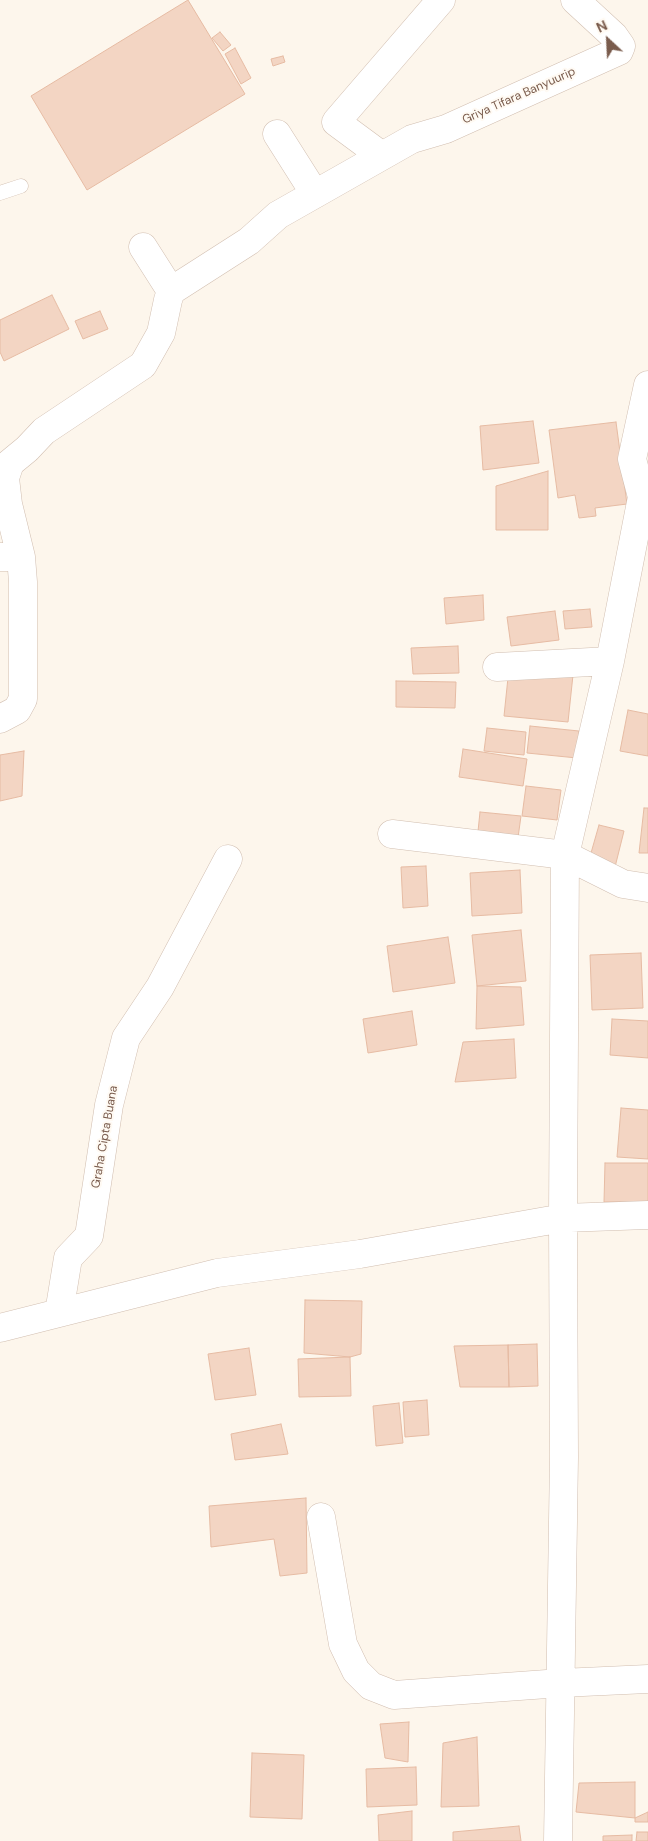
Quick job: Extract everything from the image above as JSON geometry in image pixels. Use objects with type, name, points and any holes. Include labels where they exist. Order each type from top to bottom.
[{"type":"street","points":[[382,156],[336,122],[441,0]]},
{"type":"street","name":"Griya Tifara Banyuurip","points":[[171,292],[249,242],[274,218],[419,136],[446,129],[619,51],[621,46],[614,36],[575,0]]},
{"type":"street","points":[[277,134],[315,194]]},
{"type":"street","points":[[0,719],[17,710],[23,699],[23,582],[10,557],[5,478],[10,464],[44,431],[143,365],[161,333],[171,292],[143,247]]},
{"type":"street","points":[[558,1841],[564,1457],[565,855],[610,661],[642,497],[632,459],[648,385]]},
{"type":"street","points":[[497,667],[610,661]]},
{"type":"street","points":[[392,834],[565,855],[623,884],[648,888]]},
{"type":"street","name":"Graha Cipta Buana","points":[[59,1313],[68,1258],[89,1236],[109,1105],[126,1038],[160,987],[228,859]]},
{"type":"street","points":[[0,1328],[216,1273],[360,1254],[563,1218],[648,1215]]},
{"type":"street","points":[[320,1516],[343,1644],[356,1672],[372,1686],[394,1695],[648,1679]]},
{"type":"lane","points":[[0,193],[21,186]]},
{"type":"building","points":[[188,0],[245,94],[87,190],[31,96]]},
{"type":"building","points":[[220,32],[231,45],[223,51],[212,38]]},
{"type":"building","points":[[235,48],[251,78],[241,84],[225,54]]},
{"type":"building","points":[[283,56],[285,62],[273,66],[271,59]]},
{"type":"building","points":[[52,295],[69,329],[4,361],[0,352],[0,320]]},
{"type":"building","points":[[100,311],[108,329],[83,339],[75,321]]},
{"type":"building","points":[[533,421],[539,463],[483,470],[480,426]]},
{"type":"building","points":[[616,422],[627,504],[595,508],[596,516],[579,518],[575,495],[558,498],[549,430]]},
{"type":"building","points":[[548,471],[548,530],[496,530],[496,486]]},
{"type":"building","points":[[483,595],[484,620],[446,624],[444,598]]},
{"type":"building","points":[[590,609],[592,627],[565,629],[563,611]]},
{"type":"building","points":[[555,611],[559,640],[511,646],[507,617]]},
{"type":"building","points":[[458,646],[459,673],[413,674],[411,648]]},
{"type":"building","points":[[509,668],[573,675],[568,722],[504,716]]},
{"type":"building","points":[[396,681],[456,682],[455,708],[396,707]]},
{"type":"building","points":[[628,710],[648,714],[648,756],[620,751]]},
{"type":"building","points":[[530,726],[579,731],[577,758],[527,753]]},
{"type":"building","points":[[487,728],[526,732],[524,755],[484,751]]},
{"type":"building","points":[[463,749],[527,759],[523,786],[459,777]]},
{"type":"building","points":[[24,751],[22,796],[0,801],[0,755]]},
{"type":"building","points":[[526,786],[561,790],[557,820],[522,816]]},
{"type":"building","points":[[644,808],[648,808],[648,853],[639,853]]},
{"type":"building","points":[[480,812],[521,816],[517,845],[477,841]]},
{"type":"building","points":[[599,825],[624,831],[615,867],[589,860]]},
{"type":"building","points":[[426,866],[428,906],[403,908],[401,867]]},
{"type":"building","points":[[520,870],[522,913],[472,916],[470,873]]},
{"type":"building","points":[[521,930],[526,981],[477,986],[472,935]]},
{"type":"building","points":[[448,937],[455,983],[393,992],[387,946]]},
{"type":"building","points":[[641,953],[643,1008],[592,1010],[590,955]]},
{"type":"building","points":[[477,986],[521,987],[524,1025],[476,1029]]},
{"type":"building","points":[[412,1011],[417,1045],[368,1053],[363,1019]]},
{"type":"building","points":[[612,1019],[648,1021],[648,1058],[610,1055]]},
{"type":"building","points":[[514,1039],[516,1078],[455,1082],[463,1042]]},
{"type":"building","points":[[621,1108],[648,1110],[648,1159],[617,1157]]},
{"type":"building","points":[[605,1163],[648,1163],[648,1202],[604,1202]]},
{"type":"building","points":[[305,1300],[362,1301],[361,1354],[350,1357],[304,1353]]},
{"type":"building","points":[[537,1344],[538,1386],[509,1387],[508,1345]]},
{"type":"building","points":[[508,1345],[509,1387],[460,1387],[454,1346]]},
{"type":"building","points":[[249,1348],[256,1395],[215,1400],[208,1354]]},
{"type":"building","points":[[350,1357],[351,1396],[299,1397],[298,1359]]},
{"type":"building","points":[[427,1400],[429,1435],[405,1437],[403,1402]]},
{"type":"building","points":[[399,1403],[403,1443],[376,1446],[373,1406]]},
{"type":"building","points":[[281,1424],[288,1454],[235,1460],[231,1434]]},
{"type":"building","points":[[306,1498],[307,1573],[280,1576],[274,1539],[211,1547],[209,1506]]},
{"type":"building","points":[[409,1722],[408,1762],[385,1758],[380,1724]]},
{"type":"building","points":[[477,1737],[479,1806],[441,1807],[443,1743]]},
{"type":"building","points":[[252,1753],[304,1755],[302,1819],[250,1817]]},
{"type":"building","points":[[416,1767],[417,1805],[367,1807],[366,1769]]},
{"type":"building","points":[[635,1782],[635,1818],[576,1812],[579,1783]]},
{"type":"building","points":[[412,1811],[412,1841],[379,1841],[378,1815]]},
{"type":"building","points":[[648,1812],[648,1822],[635,1822],[635,1818]]},
{"type":"building","points":[[519,1826],[521,1841],[453,1841],[453,1832]]},
{"type":"building","points":[[637,1832],[648,1832],[648,1841],[636,1841]]},
{"type":"building","points":[[632,1835],[632,1841],[603,1841],[603,1836]]}]
